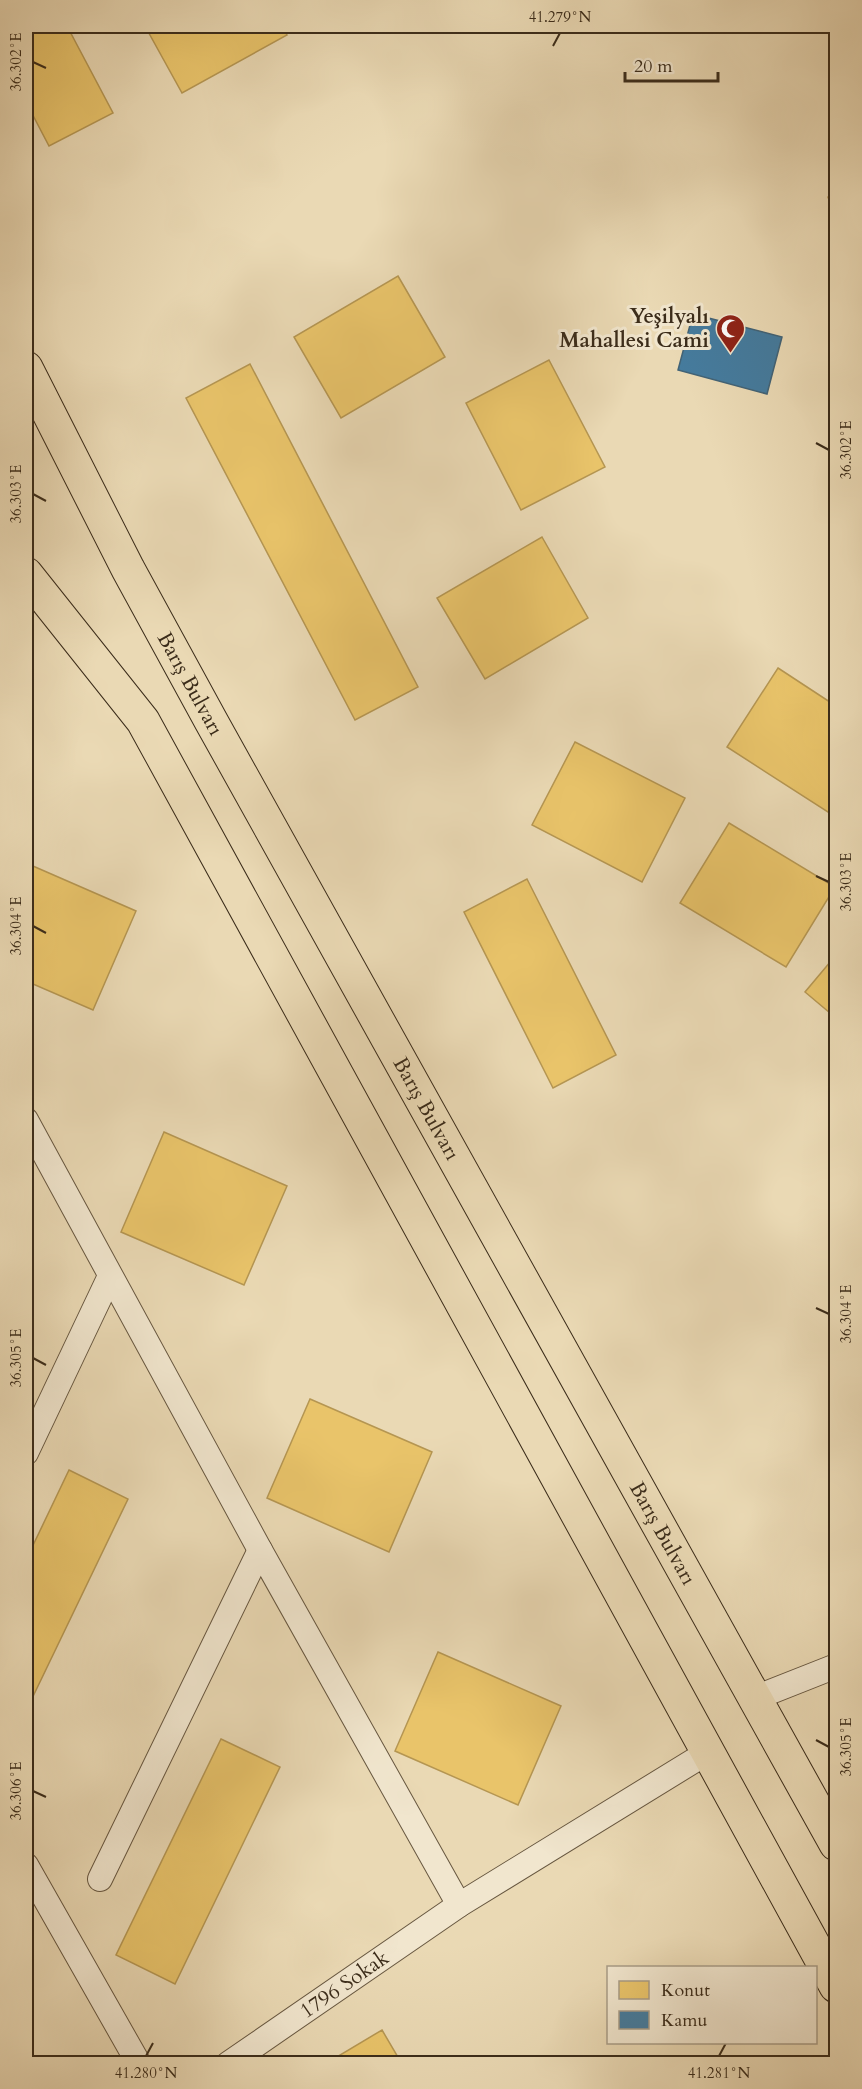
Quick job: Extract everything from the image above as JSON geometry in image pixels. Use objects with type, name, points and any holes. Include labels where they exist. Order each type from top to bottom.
[{"type":"main road","name":"Barış Bulvarı","points":[[26,368],[128,569],[211,721],[837,1844]]},
{"type":"main road","points":[[26,574],[143,721],[837,1986]]},
{"type":"street","points":[[26,1120],[260,1550],[459,1905]]},
{"type":"street","points":[[26,1453],[110,1276]]},
{"type":"street","points":[[100,1879],[260,1550]]},
{"type":"street","points":[[755,1698],[837,1666]]},
{"type":"street","name":"1796 Sokak","points":[[228,2064],[459,1905],[708,1752]]},
{"type":"street","points":[[26,1865],[139,2064]]},
{"type":"building: Konut","points":[[26,26],[67,26],[113,113],[49,146],[26,102]]},
{"type":"building: Konut","points":[[145,26],[282,26],[287,35],[182,93]]},
{"type":"building: Konut","points":[[836,193],[836,217],[828,197]]},
{"type":"building: Konut","points":[[398,276],[445,357],[341,418],[294,337]]},
{"type":"building: Konut","points":[[549,360],[605,467],[521,510],[466,403]]},
{"type":"building: Konut","points":[[250,364],[418,687],[355,720],[186,398]]},
{"type":"building: Konut","points":[[542,537],[588,618],[485,679],[437,598]]},
{"type":"building: Konut","points":[[778,668],[836,706],[836,806],[831,814],[727,747]]},
{"type":"building: Konut","points":[[575,742],[685,798],[642,882],[532,825]]},
{"type":"building: Konut","points":[[729,823],[835,887],[786,967],[680,903]]},
{"type":"building: Konut","points":[[26,863],[136,911],[93,1010],[26,981]]},
{"type":"building: Konut","points":[[527,879],[616,1055],[553,1088],[464,912]]},
{"type":"building: Konut","points":[[836,955],[836,1018],[805,992]]},
{"type":"building: Konut","points":[[164,1132],[287,1186],[244,1285],[121,1232]]},
{"type":"building: Konut","points":[[310,1399],[432,1452],[389,1552],[267,1498]]},
{"type":"building: Konut","points":[[69,1470],[128,1499],[26,1711],[26,1560]]},
{"type":"building: Konut","points":[[438,1652],[561,1706],[518,1805],[395,1751]]},
{"type":"building: Konut","points":[[221,1739],[280,1767],[175,1984],[116,1955]]},
{"type":"building: Konut","points":[[382,2030],[402,2064],[325,2064]]},
{"type":"building: Konut","points":[[26,2036],[31,2036],[30,2064],[26,2064]]},
{"type":"building: Kamu","name":"Yeşilyalı Mahallesi Cami","points":[[693,314],[782,337],[767,394],[678,370]]},
{"type":"place","name":"Yeşilyalı Mahallesi Cami","points":[[730,354]]}]
